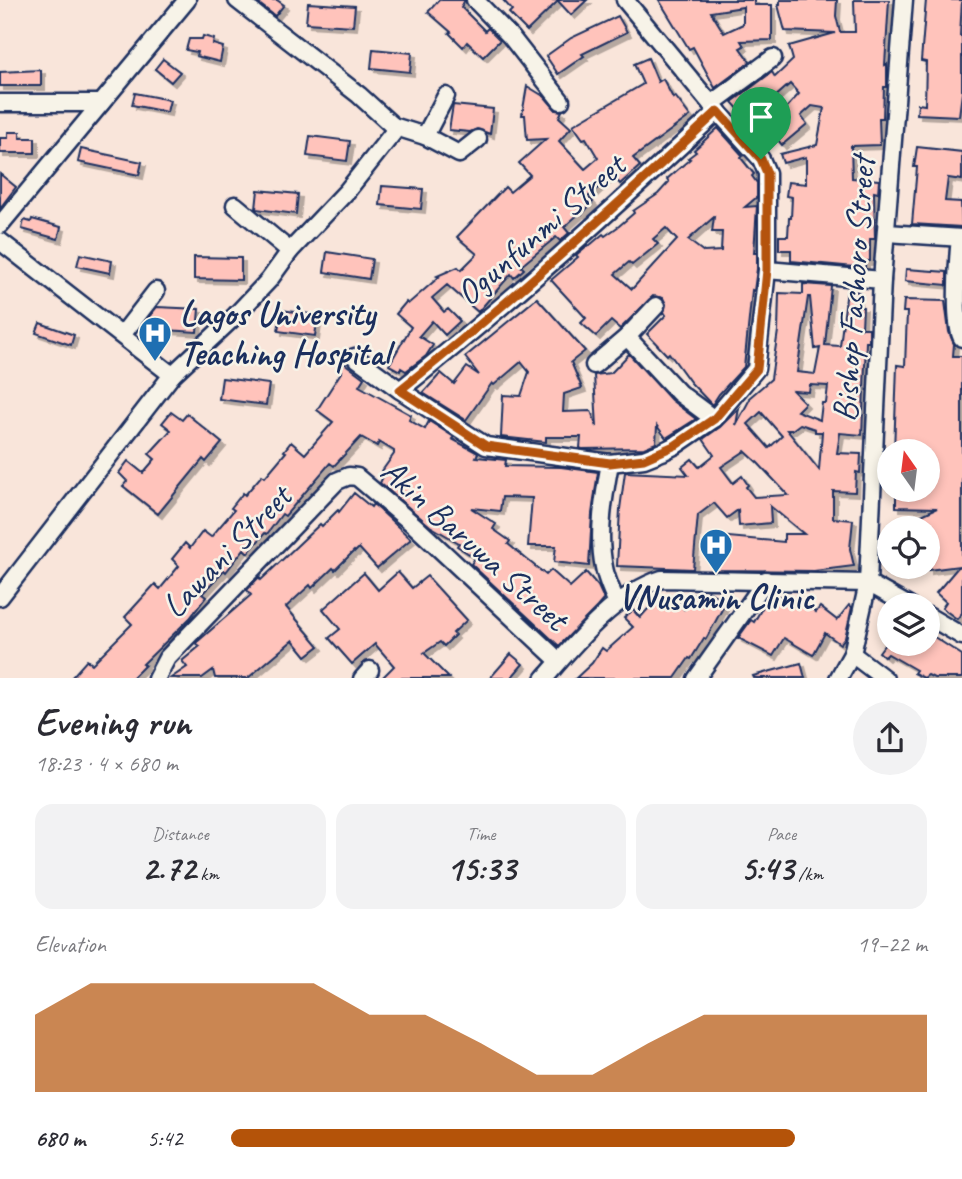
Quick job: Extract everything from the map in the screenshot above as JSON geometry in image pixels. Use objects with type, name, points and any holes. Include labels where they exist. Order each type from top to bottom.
[{"type":"street","points":[[0,225],[187,0]]},
{"type":"street","points":[[237,0],[359,95],[393,126],[425,136],[459,154],[478,139]]},
{"type":"street","points":[[475,0],[511,37],[561,101]]},
{"type":"street","name":"Bishop Fashoro Street","points":[[838,678],[852,654],[869,583],[883,280],[904,0]]},
{"type":"street","points":[[355,357],[486,446],[610,463],[644,459],[676,445],[714,419],[757,369],[767,270],[767,173],[761,159],[714,107],[629,1]]},
{"type":"street","name":"Ogunfunmi Street","points":[[400,390],[582,236],[714,107],[773,58]]},
{"type":"street","points":[[425,136],[446,96]]},
{"type":"street","points":[[0,103],[101,103]]},
{"type":"street","points":[[0,597],[172,375],[269,280],[290,251],[347,191],[393,133],[393,126]]},
{"type":"street","points":[[235,205],[290,251]]},
{"type":"street","points":[[887,233],[961,238],[957,318],[958,333],[962,338]]},
{"type":"street","points":[[0,241],[172,375]]},
{"type":"street","points":[[767,270],[883,280]]},
{"type":"street","points":[[116,331],[156,291]]},
{"type":"street","points":[[594,365],[627,337],[656,306]]},
{"type":"street","points":[[627,337],[679,393],[714,419]]},
{"type":"street","points":[[610,463],[604,505],[603,555],[607,578],[617,603]]},
{"type":"street","name":"Akin Baruwa Street","points":[[349,476],[357,477],[414,525],[559,662]]},
{"type":"street","name":"Lawani Street","points":[[156,678],[167,658],[242,579],[337,481],[349,476]]},
{"type":"street","points":[[544,678],[617,603],[649,583],[662,579],[869,583],[886,593]]},
{"type":"street","points":[[696,678],[766,580]]},
{"type":"street","points":[[940,620],[959,628]]},
{"type":"street","points":[[852,654],[885,678]]},
{"type":"building","points":[[254,0],[277,0],[284,5],[275,16]]},
{"type":"building","points":[[439,0],[465,0],[461,7],[485,31],[488,28],[500,40],[483,57],[467,42],[463,47],[449,33],[451,32],[428,12]]},
{"type":"building","points":[[503,0],[587,0],[571,15],[558,1],[527,31],[509,13],[512,10]]},
{"type":"building","points":[[659,0],[754,0],[754,5],[772,5],[772,40],[741,41],[744,46],[740,48],[750,62],[715,88],[693,47],[689,49]],"holes":[[[743,7],[743,24],[724,33],[711,12]]]},
{"type":"building","points":[[780,0],[837,0],[836,16],[840,32],[855,32],[854,0],[889,0],[885,65],[887,64],[887,87],[884,87],[883,118],[879,118],[880,145],[851,146],[852,178],[879,180],[878,193],[874,192],[875,239],[870,239],[870,261],[865,261],[865,268],[791,261],[791,250],[779,250],[779,236],[788,236],[791,218],[792,197],[786,196],[788,182],[806,184],[806,157],[783,163],[780,154],[817,145],[824,108],[812,106],[801,116],[807,124],[782,145],[768,128],[799,94],[790,84],[751,118],[732,102],[772,72],[775,77],[793,60],[789,46],[835,33],[785,31],[778,5]]},
{"type":"building","points":[[926,0],[962,0],[962,93],[959,116],[917,114],[918,104],[925,105],[926,62],[921,61]]},
{"type":"building","points":[[308,3],[355,6],[353,26],[306,23]]},
{"type":"building","points":[[618,16],[627,32],[582,54],[584,56],[558,74],[546,56],[571,38]]},
{"type":"building","points":[[203,36],[214,39],[213,44],[223,47],[220,62],[196,56],[197,52],[186,50],[189,39],[202,39]]},
{"type":"building","points":[[373,49],[412,53],[410,72],[371,68]]},
{"type":"building","points":[[648,58],[658,82],[663,79],[673,98],[675,96],[690,116],[633,158],[640,166],[620,184],[612,175],[588,197],[593,202],[564,227],[569,233],[560,241],[556,237],[521,266],[524,269],[514,278],[511,274],[478,312],[447,285],[432,298],[444,312],[448,309],[460,321],[445,335],[432,321],[419,336],[433,345],[426,356],[406,371],[389,365],[411,327],[396,314],[406,302],[408,304],[439,277],[437,276],[458,267],[461,270],[477,254],[457,237],[505,187],[510,192],[530,175],[519,163],[546,139],[527,140],[525,115],[522,115],[527,86],[545,97],[556,110],[562,111],[559,117],[571,128],[559,141],[585,169],[598,158],[586,138],[583,139],[573,125],[643,84],[634,64]]},
{"type":"building","points":[[163,59],[180,72],[171,82],[155,69]]},
{"type":"building","points":[[41,70],[41,86],[0,86],[0,72]]},
{"type":"building","points":[[135,93],[170,100],[167,112],[132,105]]},
{"type":"building","points":[[453,105],[493,109],[490,134],[477,129],[470,132],[449,130]]},
{"type":"building","points":[[718,128],[743,156],[741,158],[754,174],[752,176],[757,183],[757,197],[745,207],[757,206],[754,253],[757,253],[757,269],[754,291],[752,290],[744,367],[712,405],[691,383],[669,353],[667,355],[647,334],[666,315],[663,298],[653,296],[620,329],[611,321],[596,336],[581,323],[586,318],[551,280],[588,245],[619,226],[633,211],[658,194],[669,182],[667,179],[696,152],[694,150]],"holes":[[[714,217],[712,232],[722,232],[721,251],[704,252],[688,240]],[[666,228],[677,240],[632,289],[615,274],[629,262],[632,265],[658,244],[653,239]]]},
{"type":"building","points":[[8,132],[20,132],[20,138],[35,138],[35,153],[0,153],[0,138],[8,138]]},
{"type":"building","points":[[310,136],[350,141],[347,161],[307,156]]},
{"type":"building","points":[[917,147],[962,152],[962,180],[948,178],[945,201],[961,202],[962,227],[912,224]]},
{"type":"building","points":[[81,149],[142,162],[139,175],[78,162]]},
{"type":"building","points":[[0,174],[16,187],[0,208]]},
{"type":"building","points":[[382,186],[423,189],[421,209],[380,205]]},
{"type":"building","points":[[258,190],[298,194],[296,214],[256,209]]},
{"type":"building","points":[[32,219],[61,227],[58,239],[22,229],[24,220],[31,222]]},
{"type":"building","points":[[327,252],[372,259],[369,279],[324,272]]},
{"type":"building","points":[[80,254],[112,261],[110,273],[77,266]]},
{"type":"building","points":[[194,257],[241,258],[241,280],[194,279]]},
{"type":"building","points":[[906,269],[947,272],[947,285],[905,281]]},
{"type":"building","points":[[803,284],[831,286],[825,345],[840,346],[847,290],[859,292],[856,307],[863,307],[862,328],[869,328],[862,435],[840,433],[837,453],[861,454],[860,473],[856,472],[855,492],[833,491],[833,518],[853,520],[850,549],[854,566],[814,571],[714,570],[718,536],[784,542],[784,534],[804,534],[770,506],[771,523],[739,526],[738,510],[727,518],[714,503],[698,515],[693,569],[617,566],[625,472],[688,475],[682,467],[692,459],[699,467],[714,455],[703,439],[739,408],[736,425],[749,398],[771,379],[778,331],[779,293],[803,294]],"holes":[[[808,297],[810,297],[815,349],[820,348],[815,374],[797,372]],[[810,385],[828,386],[820,420],[797,411],[805,403],[793,391],[809,392]],[[761,412],[782,436],[769,448],[748,424]],[[800,424],[815,429],[815,432],[822,432],[819,470],[787,430]],[[745,451],[788,495],[754,497],[742,476],[733,483],[721,467]]]},
{"type":"building","points":[[537,298],[585,351],[571,362],[582,388],[564,394],[563,412],[591,411],[597,427],[594,375],[611,373],[629,354],[671,400],[696,419],[666,438],[657,426],[656,443],[644,448],[582,449],[581,437],[546,437],[546,442],[501,437],[503,395],[521,396],[529,372],[521,362],[494,385],[492,383],[466,420],[423,393],[441,373],[454,384],[467,367],[479,375],[465,357]]},
{"type":"building","points":[[904,300],[945,301],[949,332],[954,344],[953,356],[962,356],[962,613],[957,619],[942,608],[946,602],[940,593],[936,593],[959,566],[940,568],[940,516],[919,516],[937,508],[896,507],[896,502],[940,502],[940,439],[894,439],[897,365],[905,366],[907,312],[903,312]]},
{"type":"building","points":[[157,307],[199,309],[197,332],[150,329],[149,317]]},
{"type":"building","points":[[281,310],[318,315],[315,336],[278,331]]},
{"type":"building","points":[[40,323],[74,335],[71,345],[36,333]]},
{"type":"building","points":[[344,363],[364,378],[359,386],[411,415],[409,420],[425,429],[429,421],[454,437],[452,439],[478,453],[476,457],[506,460],[505,466],[561,467],[598,472],[589,566],[554,562],[556,546],[528,546],[532,498],[502,497],[500,511],[471,508],[496,524],[493,529],[546,575],[551,570],[570,587],[586,572],[598,586],[604,599],[559,646],[471,564],[475,558],[457,546],[459,543],[430,526],[380,483],[385,472],[382,471],[394,451],[379,442],[377,446],[361,437],[334,466],[330,463],[285,516],[282,514],[248,553],[244,549],[226,572],[224,570],[202,594],[206,597],[190,618],[132,678],[71,678],[87,660],[92,664],[132,624],[125,617],[155,584],[160,589],[179,566],[172,559],[185,543],[190,548],[203,531],[211,537],[234,510],[231,508],[243,493],[245,495],[262,475],[265,477],[291,442],[305,454],[333,422],[317,410],[342,371],[340,370]]},
{"type":"building","points":[[222,378],[269,384],[266,405],[219,399]]},
{"type":"building","points":[[171,412],[182,420],[187,414],[222,443],[206,462],[203,459],[158,514],[123,486],[127,481],[119,473],[128,461],[143,473],[155,459],[149,454],[171,430],[162,423]]},
{"type":"building","points":[[354,493],[371,507],[373,504],[411,539],[377,568],[359,548],[286,607],[319,646],[306,656],[293,640],[248,678],[215,678],[213,670],[202,678],[171,678],[187,667],[182,661],[200,646],[196,643],[251,595],[247,590],[259,577],[261,580],[320,524],[322,526],[338,510],[339,512]]},
{"type":"building","points":[[398,572],[412,588],[427,576],[467,620],[444,646],[440,642],[424,653],[449,678],[382,678],[394,666],[375,644],[352,664],[329,638],[340,629],[323,609],[364,573],[378,590]]},
{"type":"building","points":[[708,591],[726,602],[706,639],[704,638],[675,678],[576,678],[592,663],[602,648],[606,651],[633,627],[624,618],[633,610],[640,618],[655,601],[661,605],[665,599],[673,604],[677,601],[684,609],[694,594],[703,600]]},
{"type":"building","points":[[769,596],[777,599],[779,596],[794,606],[799,599],[816,612],[820,607],[837,620],[849,605],[852,607],[845,638],[840,644],[825,633],[813,655],[784,638],[773,656],[738,638],[751,620],[754,622]]},
{"type":"building","points":[[940,641],[962,655],[962,678],[934,678],[928,675],[924,678],[914,673],[916,670],[892,656],[940,656]]},
{"type":"building","points":[[511,654],[523,664],[511,678],[490,678]]},
{"type":"building","points":[[801,663],[805,678],[753,676]]},
{"type":"place","name":"Lagos University Teaching Hospital","points":[[155,363]]},
{"type":"place","name":"VNusamin Clinic","points":[[716,575]]},
{"type":"route","points":[[718,111],[761,159],[767,173],[767,270],[757,369],[714,419],[676,445],[644,459],[610,463],[486,446],[400,390],[582,236],[718,111]]}]
